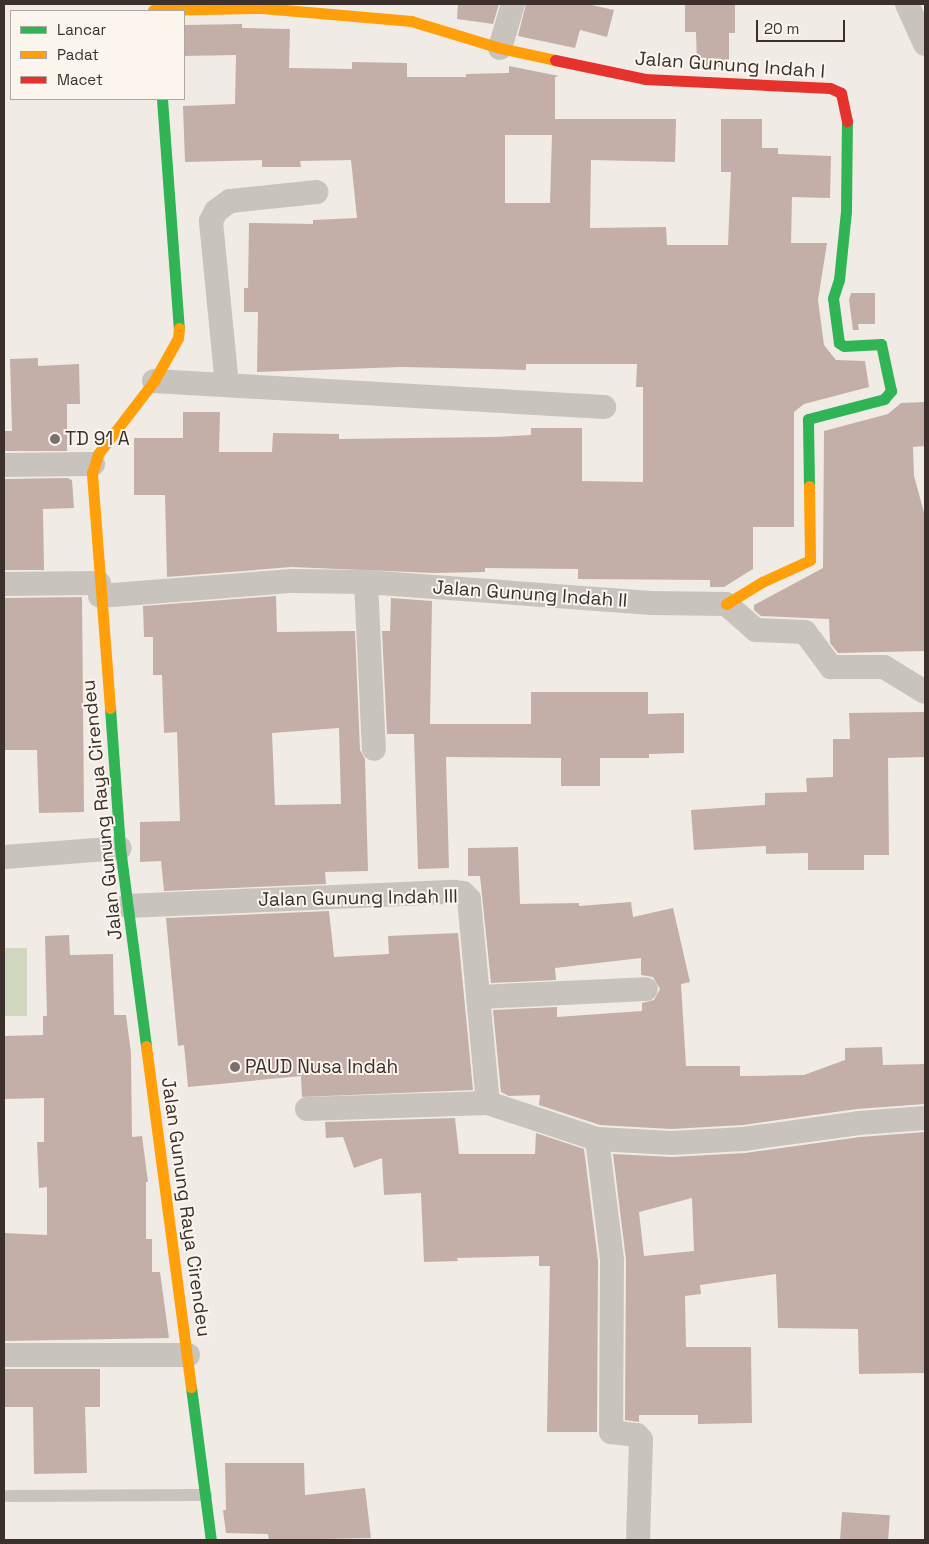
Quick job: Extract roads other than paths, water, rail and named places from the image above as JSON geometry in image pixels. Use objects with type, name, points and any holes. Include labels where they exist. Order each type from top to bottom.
[{"type":"street","points":[[500,48],[512,4]]},
{"type":"street","points":[[906,4],[925,44]]},
{"type":"street","name":"Jalan Gunung Indah I","points":[[152,8],[262,8],[412,12],[500,48],[645,79],[830,88],[845,98],[847,111],[846,211],[838,280],[833,298],[838,334],[842,346],[881,344],[891,391],[884,399],[808,419],[810,560],[806,565],[762,582],[726,604]]},
{"type":"street","points":[[4,466],[93,464],[154,381],[174,350],[180,318],[162,100]]},
{"type":"street","points":[[227,385],[212,220],[216,211],[230,201],[317,192]]},
{"type":"street","points":[[154,381],[604,407]]},
{"type":"street","name":"Jalan Gunung Raya Cirendeu","points":[[93,464],[99,589],[120,848],[211,1540]]},
{"type":"street","name":"Jalan Gunung Indah II","points":[[4,584],[99,589],[292,581],[366,582],[651,603],[726,604]]},
{"type":"street","points":[[366,582],[374,749]]},
{"type":"street","points":[[726,604],[756,630],[805,632],[831,667],[884,667],[925,692]]},
{"type":"street","points":[[4,857],[120,848]]},
{"type":"street","name":"Jalan Gunung Indah III","points":[[127,906],[463,893],[469,899],[488,1102]]},
{"type":"street","points":[[479,997],[646,989]]},
{"type":"street","points":[[308,1109],[488,1102],[597,1139],[671,1143],[744,1139],[859,1123],[925,1118]]},
{"type":"street","points":[[597,1139],[612,1260],[611,1432],[637,1435],[641,1440],[638,1540]]},
{"type":"street","points":[[4,1355],[188,1355]]},
{"type":"lane","points":[[8,1496],[206,1495]]},
{"type":"place","name":"TD 91 A","points":[[55,439]]},
{"type":"place","name":"PAUD Nusa Indah","points":[[235,1067]]}]
